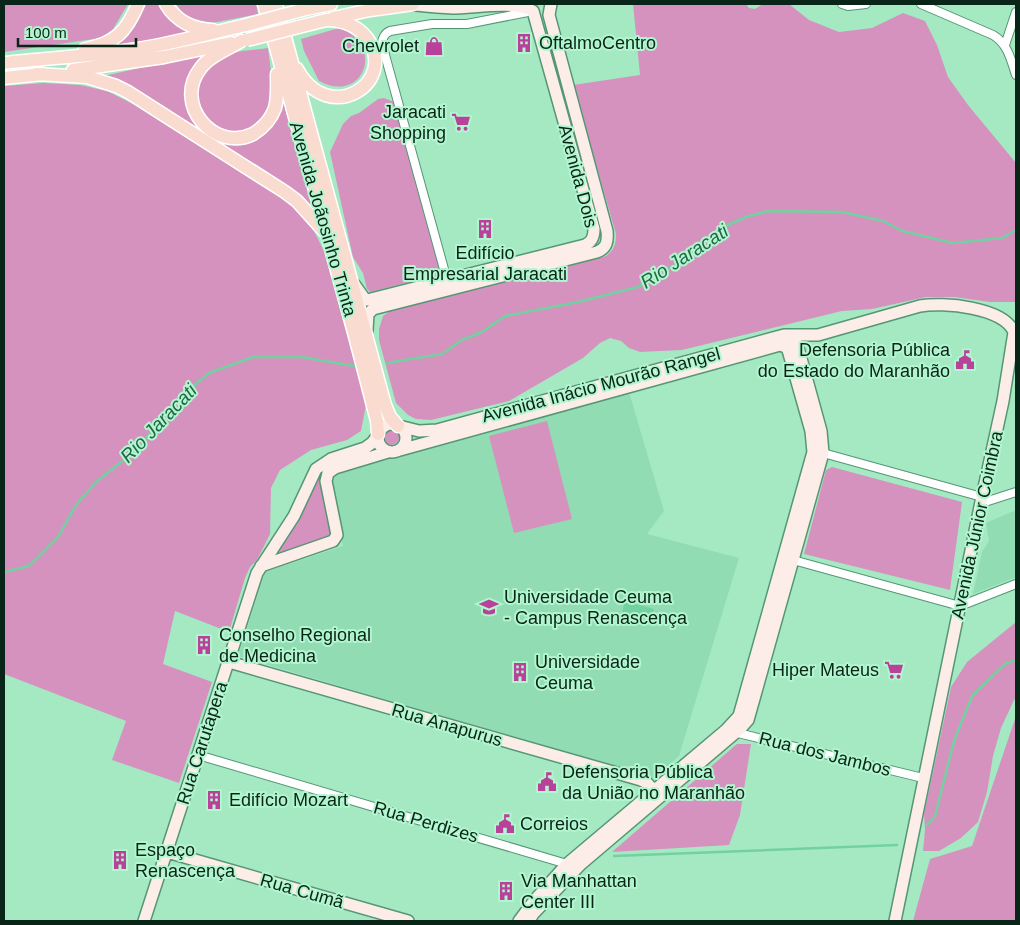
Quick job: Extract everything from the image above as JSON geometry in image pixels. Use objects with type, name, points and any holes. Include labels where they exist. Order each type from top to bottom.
[{"type":"main road","points":[[26,61],[110,42],[123,32],[138,4]]},
{"type":"main road","points":[[166,4],[175,16],[183,22],[199,28],[218,30],[244,25]]},
{"type":"main road","name":"Avenida Joãosinho Trinta","points":[[264,4],[355,336],[377,421],[378,434]]},
{"type":"main road","name":"Avenida Joãosinho Trinta","points":[[276,4],[387,412],[391,419],[399,426]]},
{"type":"main road","points":[[4,63],[98,55],[174,43],[331,4]]},
{"type":"main road","points":[[409,4],[452,8],[502,4],[522,5],[533,11]]},
{"type":"main road","points":[[4,78],[105,67],[164,57],[370,10],[413,4]]},
{"type":"main road","name":"Avenida Dois","points":[[367,339],[367,316],[373,309],[603,249],[608,241],[607,231],[554,32],[550,15],[551,4]]},
{"type":"main road","name":"Avenida Dois","points":[[350,278],[367,300],[585,245],[590,242],[594,236],[594,229],[533,11]]},
{"type":"main road","points":[[287,46],[302,76],[316,91],[328,96],[338,97],[350,96],[359,91],[370,78],[375,64],[371,44],[356,28],[338,21],[326,20]]},
{"type":"main road","points":[[244,40],[204,64],[199,69],[192,87],[191,96],[195,112],[207,128],[218,135],[240,138],[259,130],[269,120],[276,100],[277,56]]},
{"type":"main road","points":[[36,74],[98,79],[128,92],[285,192],[303,208],[327,235]]},
{"type":"main road","points":[[570,145],[583,142]]},
{"type":"main road","name":"Avenida Júnior Coimbra","points":[[782,340],[818,335],[928,304],[953,305],[983,311],[1008,323],[1014,332],[1003,401],[895,921]]},
{"type":"main road","points":[[529,921],[533,914],[574,870],[657,794],[731,731],[748,720],[823,454],[821,431],[798,345],[793,338],[782,340],[788,350],[811,431],[813,452],[741,711],[731,731]]},
{"type":"main road","name":"Avenida Inácio Mourão Rangel","points":[[399,426],[419,431],[437,430],[782,340]]},
{"type":"main road","name":"Avenida Inácio Mourão Rangel","points":[[400,450],[782,340]]},
{"type":"main road","points":[[393,424],[399,426],[404,432],[406,440],[400,450],[335,468],[327,476],[326,481],[337,535],[334,541],[261,566],[294,516],[313,474],[320,465],[331,459],[366,448],[386,425],[393,424]]},
{"type":"main road","points":[[378,434],[380,446],[388,452]]},
{"type":"main road","name":"Rua Carutapera","points":[[144,921],[255,578],[261,566]]},
{"type":"main road","name":"Rua Anapurus","points":[[229,662],[641,780],[657,794]]},
{"type":"main road","points":[[519,921],[567,864],[657,794]]},
{"type":"main road","name":"Rua Cumã","points":[[167,852],[408,921]]},
{"type":"street","points":[[842,4],[848,6],[866,4]]},
{"type":"street","points":[[921,4],[1001,40],[1005,45],[1016,76]]},
{"type":"street","points":[[446,280],[382,41],[384,36],[390,31],[432,24],[467,24],[533,11]]},
{"type":"street","points":[[1005,45],[1016,12]]},
{"type":"street","points":[[823,454],[982,496],[986,501],[1016,492]]},
{"type":"street","points":[[793,560],[960,606],[1016,584]]},
{"type":"street","name":"Rua dos Jambos","points":[[731,731],[924,778]]},
{"type":"street","name":"Rua Perdizes","points":[[198,755],[567,864]]},
{"type":"shaded area","points":[[4,4],[128,4],[113,29],[101,38],[4,52]]},
{"type":"shaded area","points":[[145,4],[163,4],[191,31],[171,39],[103,49],[131,30]]},
{"type":"shaded area","points":[[176,4],[256,4],[258,14],[212,23],[186,17]]},
{"type":"shaded area","points":[[633,4],[746,4],[749,8],[755,9],[763,4],[789,4],[809,20],[839,32],[872,28],[903,13],[925,21],[937,45],[948,77],[968,105],[1016,163],[1016,302],[990,302],[954,297],[926,297],[872,309],[842,311],[682,350],[640,352],[629,348],[621,341],[610,338],[600,343],[583,358],[509,401],[431,420],[416,419],[408,415],[396,403],[379,340],[379,329],[383,316],[394,308],[606,256],[613,249],[616,234],[573,85],[640,75]]},
{"type":"shaded area","points":[[339,28],[353,36],[362,46],[365,58],[363,70],[357,79],[348,85],[335,86],[319,81],[304,51],[301,39]]},
{"type":"shaded area","points":[[268,48],[272,93],[270,110],[267,116],[256,127],[243,132],[229,132],[216,127],[206,118],[200,107],[198,93],[204,74],[213,63],[226,56]]},
{"type":"shaded area","points":[[206,53],[191,74],[186,89],[189,103],[200,127],[256,138],[272,126],[282,97],[311,204],[309,205],[293,190],[146,96],[104,76]]},
{"type":"shaded area","points":[[43,83],[80,85],[107,91],[133,104],[285,200],[303,214],[324,251],[366,405],[361,431],[347,440],[311,450],[280,470],[271,488],[270,534],[257,560],[250,567],[245,578],[229,632],[175,611],[163,664],[212,682],[179,783],[112,760],[126,721],[4,674],[4,86]]},
{"type":"shaded area","points":[[384,98],[394,102],[441,274],[370,292],[367,289],[363,273],[353,257],[330,152],[343,124],[351,116],[359,113],[378,99]]},
{"type":"shaded area","name":"Universidade Ceuma - Campus Renascença","points":[[629,392],[664,511],[647,534],[739,558],[679,756],[654,778],[238,656],[265,572],[343,546],[330,483],[336,472]]},
{"type":"shaded area","points":[[547,421],[572,519],[514,533],[489,436]]},
{"type":"shaded area","points":[[387,427],[395,427],[400,432],[398,443],[387,445],[382,440],[382,432]]},
{"type":"shaded area","points":[[832,467],[962,502],[950,590],[804,554],[826,470]]},
{"type":"shaded area","points":[[321,472],[324,473],[332,537],[276,555],[298,522]]},
{"type":"shaded area","points":[[1016,510],[1016,577],[973,594],[982,552],[989,541],[986,523]]},
{"type":"shaded area","points":[[625,601],[654,609],[650,622],[622,613]]},
{"type":"shaded area","points":[[1016,622],[1016,698],[1001,728],[993,756],[987,792],[978,822],[961,838],[939,851],[923,851],[924,814],[951,687],[967,662]]},
{"type":"shaded area","points":[[1016,716],[1016,921],[913,921],[930,859],[972,846]]},
{"type":"shaded area","points":[[737,744],[751,744],[740,815],[729,845],[612,852]]},
{"type":"waterway","name":"Rio Jaracati","points":[[387,363],[442,354],[462,340],[482,332],[505,316],[578,302],[638,287],[681,262],[721,228],[746,217],[768,211],[842,212],[883,221],[902,231],[953,243],[1002,238],[1016,230]]},
{"type":"waterway","name":"Rio Jaracati","points":[[4,572],[29,566],[58,537],[76,505],[96,482],[140,447],[157,423],[185,393],[209,373],[253,357],[302,357],[354,366]]},
{"type":"waterway","points":[[927,825],[935,816],[954,741],[972,696],[1005,664],[1016,660]]},
{"type":"waterway","points":[[614,856],[897,845]]},
{"type":"place","name":"OftalmoCentro","points":[[524,43]]},
{"type":"place","name":"Chevrolet","points":[[434,46]]},
{"type":"place","name":"Jaracati Shopping","points":[[461,122]]},
{"type":"place","name":"Edifício Empresarial Jaracati","points":[[485,229]]},
{"type":"place","name":"Defensoria Pública do Estado do Maranhão","points":[[965,360]]},
{"type":"place","name":"Universidade Ceuma - Campus Renascença","points":[[489,607]]},
{"type":"place","name":"Conselho Regional de Medicina","points":[[204,645]]},
{"type":"place","name":"Hiper Mateus","points":[[894,670]]},
{"type":"place","name":"Universidade Ceuma","points":[[520,672]]},
{"type":"place","name":"Defensoria Pública da União no Maranhão","points":[[547,782]]},
{"type":"place","name":"Edifício Mozart","points":[[214,800]]},
{"type":"place","name":"Correios","points":[[505,824]]},
{"type":"place","name":"Espaço Renascença","points":[[120,860]]},
{"type":"place","name":"Via Manhattan Center III","points":[[506,891]]}]
